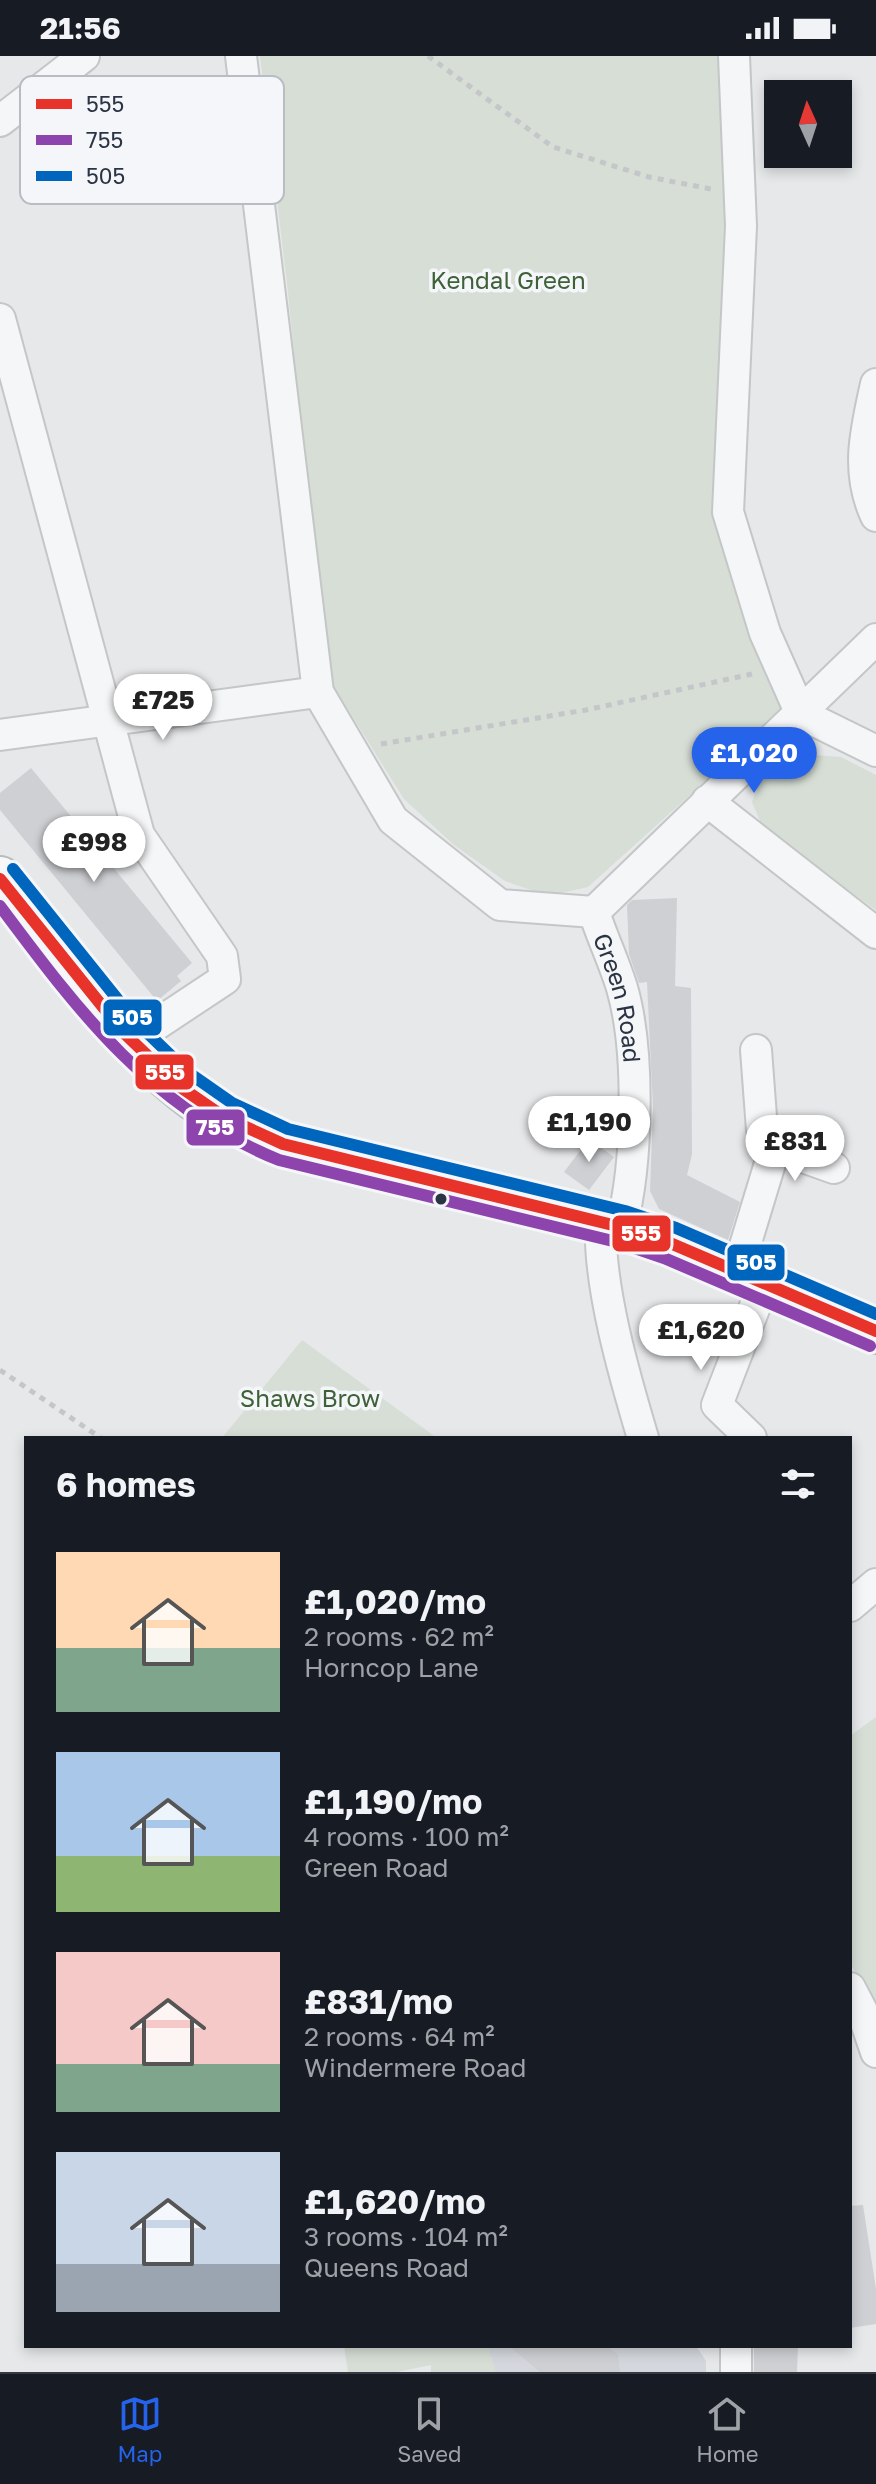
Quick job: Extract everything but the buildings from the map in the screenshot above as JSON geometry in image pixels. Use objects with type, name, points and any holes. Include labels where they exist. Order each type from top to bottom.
[{"type":"highway","points":[[0,879],[133,1040],[177,1084],[204,1105],[283,1144],[611,1225],[670,1243],[876,1331]]},
{"type":"street","points":[[58,76],[84,56]]},
{"type":"street","points":[[241,56],[243,76]]},
{"type":"street","points":[[734,56],[741,226],[728,512],[765,633],[801,714],[876,751]]},
{"type":"street","points":[[0,121],[20,106]]},
{"type":"street","points":[[259,204],[318,692],[393,820],[500,905],[594,912],[876,639]]},
{"type":"street","points":[[0,319],[139,835],[222,956],[225,979],[133,1040]]},
{"type":"street","points":[[876,384],[863,463],[866,495],[876,516]]},
{"type":"street","points":[[0,735],[107,723],[318,692]]},
{"type":"street","points":[[707,801],[876,933]]},
{"type":"street","name":"Green Road","points":[[594,912],[622,988],[632,1057],[633,1158],[611,1225],[600,1244],[609,1296],[643,1436]]},
{"type":"street","points":[[756,1050],[762,1130],[775,1147],[834,1168]]},
{"type":"street","points":[[749,1436],[717,1405],[750,1278],[775,1147]]},
{"type":"street","points":[[852,1604],[876,1584]]},
{"type":"street","points":[[852,1992],[876,2052]]},
{"type":"street","points":[[736,2348],[736,2372]]},
{"type":"path","points":[[428,56],[553,147],[649,177],[718,191]]},
{"type":"path","points":[[352,750],[586,710],[781,668]]},
{"type":"path","points":[[0,1370],[98,1436]]},
{"type":"shaded area","points":[[435,2348],[697,2348],[706,2361],[706,2372],[431,2372]]},
{"type":"green space","name":"Kendal Green","points":[[260,56],[723,56],[731,193],[721,515],[783,711],[588,887],[548,896],[505,881],[454,845],[404,799],[325,673],[278,204],[284,204],[284,76],[262,76]]},
{"type":"green space","points":[[799,754],[841,757],[876,775],[876,910],[764,830],[752,802],[758,783]]},
{"type":"green space","name":"Shaws Brow","points":[[302,1340],[434,1436],[224,1436]]},
{"type":"green space","points":[[876,1717],[876,2016],[852,1966],[852,1735]]},
{"type":"green space","points":[[344,2348],[489,2348],[496,2372],[431,2372],[431,2365],[397,2372],[348,2372]]},
{"type":"transit line","name":"505","points":[[13,869],[135,1021],[189,1073],[232,1103],[288,1129],[625,1211],[676,1228],[876,1314]]},
{"type":"transit line","name":"555","points":[[0,879],[123,1032],[179,1086],[224,1117],[283,1144],[621,1227],[670,1243],[876,1331]]},
{"type":"transit line","name":"755","points":[[0,906],[59,983],[122,1054],[193,1114],[234,1139],[279,1160],[617,1242],[664,1258],[870,1346]]}]
